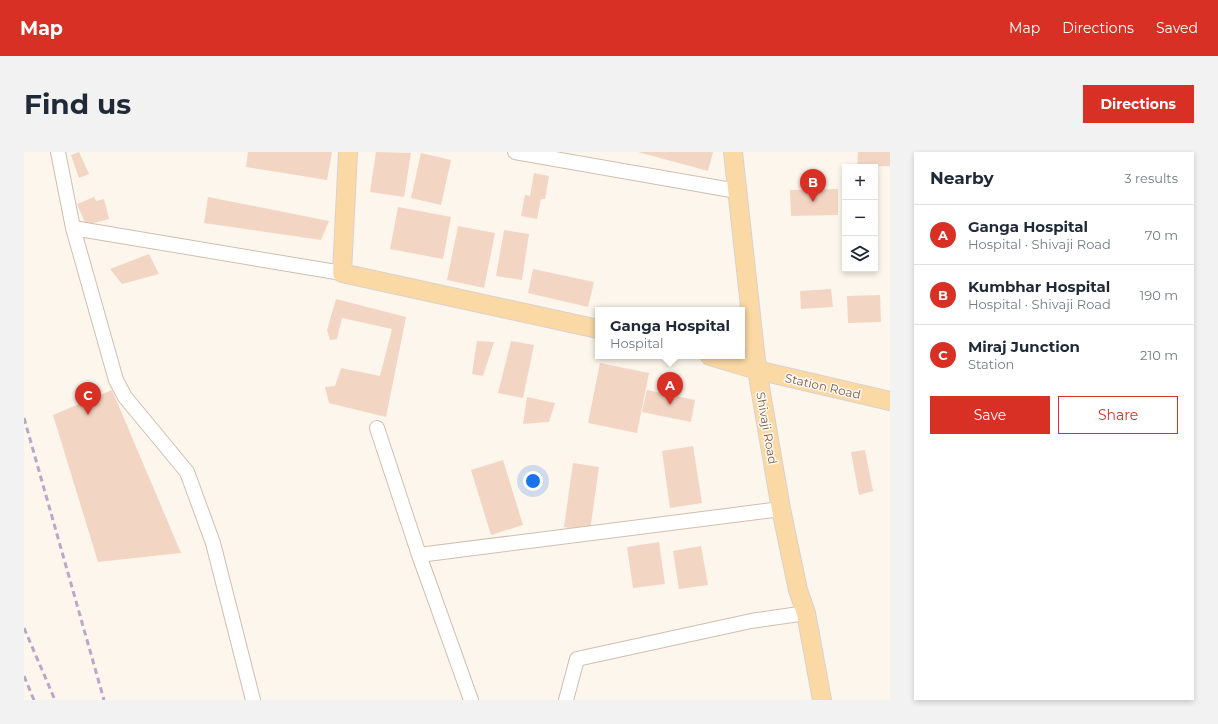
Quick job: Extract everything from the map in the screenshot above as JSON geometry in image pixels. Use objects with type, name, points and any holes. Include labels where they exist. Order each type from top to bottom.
[{"type":"main road","points":[[348,152],[342,273],[595,328]]},
{"type":"main road","name":"Shivaji Road","points":[[733,152],[757,370],[781,509],[798,590],[806,613],[822,700]]},
{"type":"main road","name":"Station Road","points":[[720,359],[757,370],[890,402]]},
{"type":"street","points":[[58,152],[73,228],[116,380],[125,397],[187,472],[213,543],[253,700]]},
{"type":"street","points":[[515,152],[737,191]]},
{"type":"street","points":[[73,228],[342,273]]},
{"type":"street","points":[[377,428],[419,555],[472,700]]},
{"type":"street","points":[[419,555],[781,509]]},
{"type":"street","points":[[566,700],[577,659],[652,641],[751,621],[806,613]]},
{"type":"building","points":[[79,152],[89,174],[79,178],[71,155]]},
{"type":"building","points":[[248,152],[332,152],[327,180],[246,167]]},
{"type":"building","points":[[376,152],[411,153],[404,197],[370,192]]},
{"type":"building","points":[[638,152],[713,152],[708,171]]},
{"type":"building","points":[[858,152],[890,152],[890,166],[878,166],[878,164],[857,164]]},
{"type":"building","points":[[421,153],[451,160],[441,205],[411,198]]},
{"type":"building","points":[[534,173],[549,176],[545,199],[541,199],[537,219],[521,216],[525,195],[530,196]]},
{"type":"building","points":[[838,189],[838,215],[791,216],[790,190]]},
{"type":"building","points":[[94,197],[96,201],[104,199],[109,219],[86,225],[77,204]]},
{"type":"building","points":[[208,197],[329,221],[321,240],[204,223]]},
{"type":"building","points":[[398,207],[451,217],[443,259],[390,249]]},
{"type":"building","points":[[458,226],[495,233],[484,288],[447,280]]},
{"type":"building","points":[[504,230],[529,234],[522,280],[496,276]]},
{"type":"building","points":[[149,254],[159,274],[122,284],[110,269]]},
{"type":"building","points":[[533,269],[594,282],[588,307],[528,293]]},
{"type":"building","points":[[831,289],[833,307],[801,309],[800,291]]},
{"type":"building","points":[[880,295],[881,322],[848,323],[847,296]]},
{"type":"building","points":[[336,299],[406,317],[386,417],[329,403],[325,387],[335,386],[341,368],[380,376],[392,329],[342,318],[337,339],[330,340],[327,330]]},
{"type":"building","points":[[477,341],[494,342],[483,376],[472,374]]},
{"type":"building","points":[[511,341],[534,345],[523,398],[498,393]]},
{"type":"building","points":[[600,363],[649,373],[637,433],[588,423]]},
{"type":"building","points":[[112,390],[181,553],[98,562],[53,415]]},
{"type":"building","points":[[647,390],[695,400],[691,422],[642,412]]},
{"type":"building","points":[[527,397],[555,403],[549,422],[523,424]]},
{"type":"building","points":[[693,446],[702,503],[670,508],[662,451]]},
{"type":"building","points":[[865,450],[873,491],[859,495],[851,452]]},
{"type":"building","points":[[503,460],[523,525],[491,535],[471,470]]},
{"type":"building","points":[[573,463],[599,467],[590,531],[564,527]]},
{"type":"building","points":[[659,542],[665,584],[633,588],[627,547]]},
{"type":"building","points":[[701,546],[708,585],[679,589],[673,551]]},
{"type":"railway","points":[[24,418],[104,700]]},
{"type":"railway","points":[[24,628],[55,700]]},
{"type":"railway","points":[[24,676],[34,700]]},
{"type":"place","name":"Kumbhar Hospital","points":[[813,202]]},
{"type":"place","name":"Ganga Hospital","points":[[670,405]]},
{"type":"place","name":"Miraj Junction","points":[[88,415]]}]
